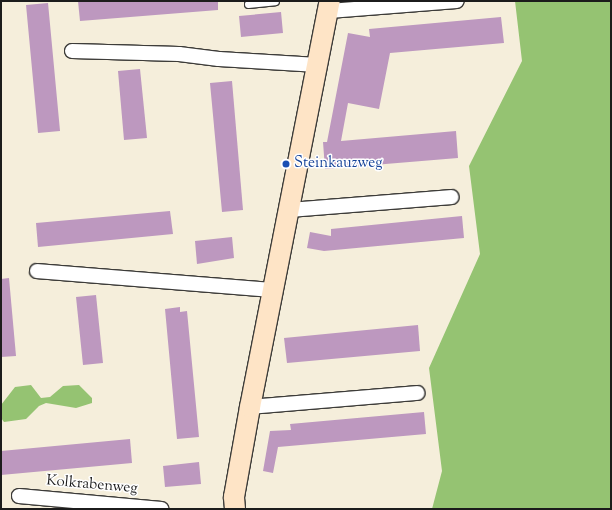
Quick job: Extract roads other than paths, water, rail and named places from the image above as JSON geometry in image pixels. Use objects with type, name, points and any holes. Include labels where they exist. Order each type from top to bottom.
[{"type":"street","points":[[235,509],[234,497],[250,407],[329,6],[458,1]]},
{"type":"street","points":[[72,51],[180,54],[219,60],[318,65]]},
{"type":"street","points":[[290,210],[451,196]]},
{"type":"street","points":[[37,271],[274,290]]},
{"type":"street","points":[[250,407],[417,393]]},
{"type":"street","name":"Kolkrabenweg","points":[[19,496],[161,509]]},
{"type":"lane","points":[[248,4],[275,1]]},
{"type":"place","name":"Steinkauzweg","points":[[286,164]]}]
